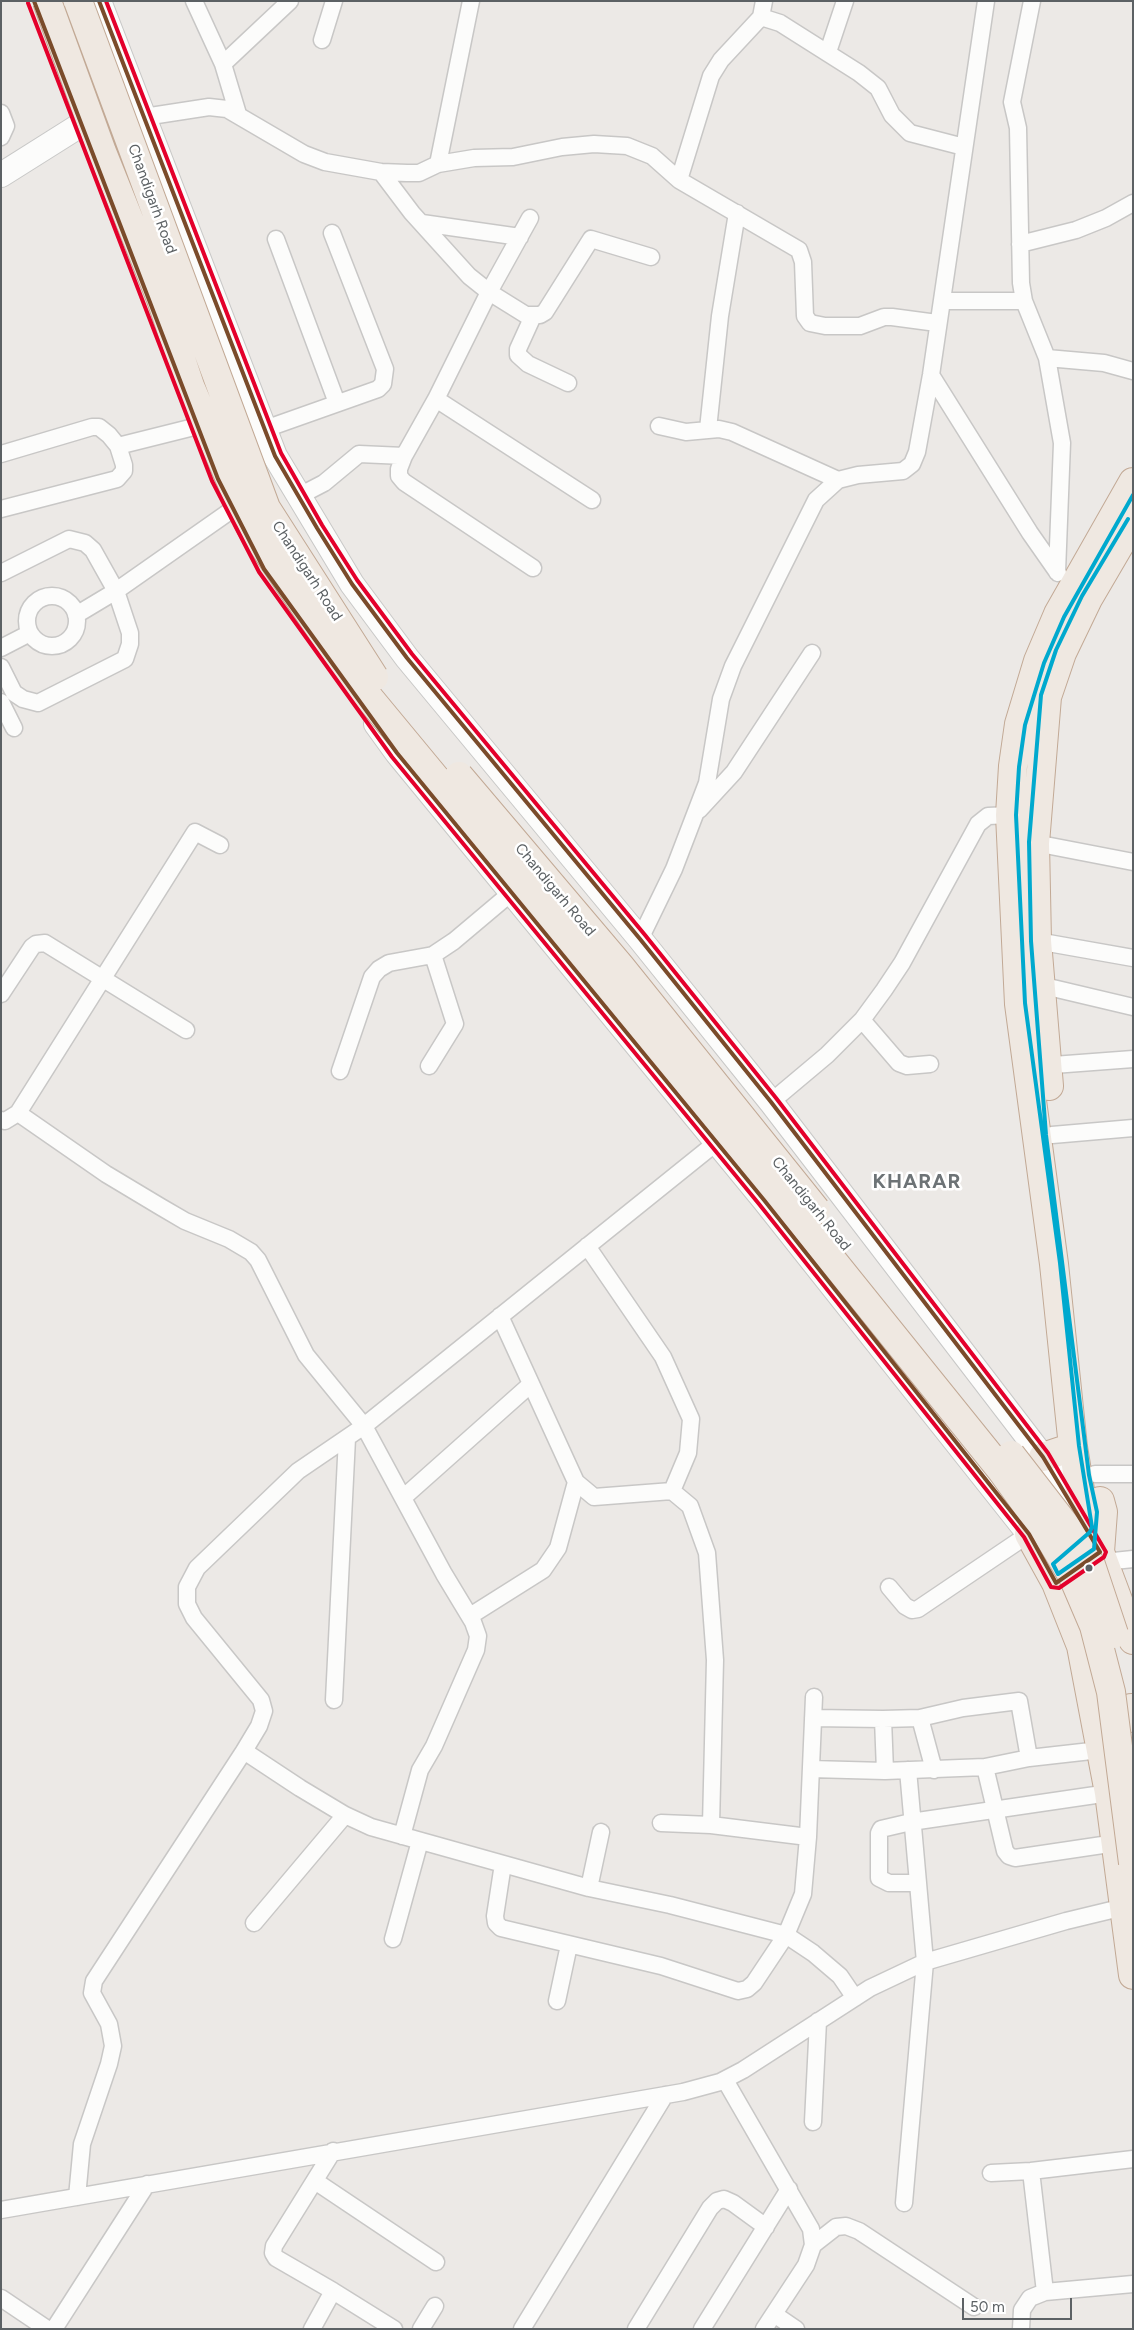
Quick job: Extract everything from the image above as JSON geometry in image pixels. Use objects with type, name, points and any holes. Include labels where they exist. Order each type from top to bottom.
[{"type":"highway","points":[[47,1],[102,152],[161,299],[190,386],[250,526],[259,540],[356,682],[700,1098],[731,1139],[800,1220],[1002,1471],[1046,1532],[1073,1577],[1094,1626],[1111,1692],[1124,1854],[1124,1907],[1133,1975]]},
{"type":"highway","name":"Chandigarh Road","points":[[78,1],[266,508],[376,680],[626,973],[1036,1485],[1076,1539],[1091,1565],[1112,1626],[1133,1718]]},
{"type":"highway","points":[[1117,547],[1133,482]]},
{"type":"highway","points":[[1102,1557],[1103,1512],[1096,1474],[1052,1135],[1019,1004],[1010,815],[1012,766],[1019,724],[1038,661],[1072,586],[1117,547],[1133,522]]},
{"type":"highway","points":[[1072,586],[1062,653],[1047,697],[1035,843],[1040,985],[1036,1067],[1073,1447],[1086,1527],[1102,1557],[1131,1633]]},
{"type":"highway","points":[[1043,1457],[1073,1447]]},
{"type":"highway","points":[[1051,1573],[1086,1527]]},
{"type":"highway","points":[[1029,1534],[1051,1573],[1081,1646],[1100,1750],[1124,1854]]},
{"type":"highway","points":[[1051,1573],[1102,1557]]},
{"type":"main road","points":[[34,1],[218,479],[264,569],[391,745],[716,1142],[1029,1534]]},
{"type":"main road","points":[[99,1],[275,456],[352,584],[407,658],[640,939],[771,1102],[1043,1457],[1086,1527]]},
{"type":"main road","points":[[1,175],[82,124],[98,120],[144,117]]},
{"type":"main road","points":[[584,982],[640,939]]},
{"type":"main road","points":[[1075,1631],[1131,1633]]},
{"type":"street","points":[[194,1],[223,64],[238,114]]},
{"type":"street","points":[[223,64],[290,1]]},
{"type":"street","points":[[322,40],[334,1]]},
{"type":"street","points":[[438,164],[471,1]]},
{"type":"street","points":[[828,52],[845,1]]},
{"type":"street","points":[[640,939],[674,869],[707,783],[721,699],[733,666],[816,500],[828,487],[838,480],[858,475],[903,471],[912,464],[917,452],[931,375],[986,1]]},
{"type":"street","points":[[1032,1],[1012,102],[1018,128],[1020,244],[1024,301],[1046,358],[1062,443],[1072,586]]},
{"type":"street","points":[[679,180],[711,76],[721,60],[762,9],[780,23],[828,52],[878,88],[892,115],[910,133],[964,147]]},
{"type":"street","points":[[144,117],[209,107],[227,109],[304,154],[324,162],[381,172],[419,172],[438,164],[474,158],[513,157],[562,146],[594,144],[627,146],[652,156],[679,180],[799,250],[803,262],[805,316],[810,323],[825,326],[860,326],[884,317],[938,323]]},
{"type":"street","points":[[1,113],[6,126],[1,137]]},
{"type":"street","points":[[381,172],[458,264],[489,292],[526,315],[540,315],[548,307],[591,239],[651,257]]},
{"type":"street","points":[[1020,244],[1076,230],[1106,218],[1133,203]]},
{"type":"street","points":[[708,429],[720,316],[737,213]]},
{"type":"street","points":[[530,218],[489,292],[436,399],[404,456],[399,468],[399,476],[404,482],[533,568]]},
{"type":"street","points":[[422,223],[520,237]]},
{"type":"street","points":[[265,429],[378,389],[383,384],[385,369],[332,233]]},
{"type":"street","points":[[276,239],[337,403]]},
{"type":"street","points":[[942,301],[1024,301]]},
{"type":"street","points":[[533,316],[518,349],[518,355],[521,360],[528,364],[568,383]]},
{"type":"street","points":[[1046,358],[1104,364],[1133,371]]},
{"type":"street","points":[[931,375],[1072,586]]},
{"type":"street","points":[[436,399],[592,500]]},
{"type":"street","points":[[118,446],[198,426]]},
{"type":"street","points":[[659,426],[686,432],[719,429],[739,435],[838,480]]},
{"type":"street","points":[[1,454],[92,427],[105,431],[118,446],[124,471],[117,478],[1,509]]},
{"type":"street","points":[[299,496],[324,483],[360,454],[404,456]]},
{"type":"street","points":[[76,615],[116,591],[234,509]]},
{"type":"street","points":[[1,573],[70,539],[85,543],[92,550],[116,591],[130,633],[130,651],[125,659],[38,703],[23,699],[14,693],[1,667]]},
{"type":"street","points":[[45,596],[62,598],[69,602],[76,615],[76,626],[73,634],[60,644],[44,645],[37,641],[30,633],[27,620],[28,612],[38,600],[45,596]]},
{"type":"street","points":[[1,648],[30,633]]},
{"type":"street","points":[[696,813],[734,772],[812,653]]},
{"type":"street","points":[[1,702],[14,728]]},
{"type":"street","points":[[771,1102],[814,1069],[862,1020],[902,963],[978,824],[988,816],[1010,815]]},
{"type":"street","points":[[1,1120],[5,1121],[18,1113],[195,832],[220,845]]},
{"type":"street","points":[[1035,843],[1133,862]]},
{"type":"street","points":[[340,1071],[372,977],[379,969],[389,963],[433,955],[454,941],[511,892]]},
{"type":"street","points":[[1037,941],[1133,958]]},
{"type":"street","points":[[1,994],[32,947],[40,943],[52,946],[186,1030]]},
{"type":"street","points":[[429,1066],[455,1024],[433,955]]},
{"type":"street","points":[[1040,985],[1133,1007]]},
{"type":"street","points":[[862,1020],[899,1063],[907,1066],[930,1064]]},
{"type":"street","points":[[1036,1067],[1133,1059]]},
{"type":"street","points":[[18,1113],[106,1174],[161,1207],[185,1221],[230,1239],[251,1252],[258,1260],[306,1355],[364,1426],[444,1574],[470,1616],[478,1636],[476,1650],[438,1737],[420,1770],[402,1836]]},
{"type":"street","points":[[1052,1135],[1133,1128]]},
{"type":"street","points":[[77,2197],[82,2144],[109,2064],[113,2046],[109,2024],[92,1993],[94,1981],[244,1751],[259,1726],[264,1711],[261,1700],[194,1618],[187,1604],[187,1587],[197,1568],[298,1471],[364,1426],[716,1142]]},
{"type":"street","points":[[587,1246],[663,1357],[690,1419],[688,1453],[672,1491]]},
{"type":"street","points":[[500,1316],[576,1482],[594,1497],[672,1491],[690,1506],[707,1553],[715,1660],[711,1825]]},
{"type":"street","points":[[404,1497],[531,1384]]},
{"type":"street","points":[[334,1700],[347,1438]]},
{"type":"street","points":[[1096,1474],[1133,1474]]},
{"type":"street","points":[[470,1616],[543,1570],[558,1548],[576,1482]]},
{"type":"street","points":[[889,1587],[905,1606],[912,1610],[918,1609],[1029,1534]]},
{"type":"street","points":[[1102,1557],[1133,1559]]},
{"type":"street","points":[[503,1864],[496,1922],[507,1931],[661,1966],[738,1991],[747,1989],[754,1983],[786,1935],[803,1894],[808,1837],[814,1697]]},
{"type":"street","points":[[813,1718],[920,1718],[963,1708],[1019,1701],[1029,1758]]},
{"type":"street","points":[[920,1718],[934,1770]]},
{"type":"street","points":[[883,1719],[885,1771]]},
{"type":"street","points":[[810,1769],[885,1771],[985,1767],[1029,1758],[1100,1750]]},
{"type":"street","points":[[244,1751],[345,1815],[371,1827],[588,1888],[670,1905],[786,1935],[833,1970],[855,1998]]},
{"type":"street","points":[[985,1767],[1005,1851],[1009,1856],[1015,1858],[1124,1854]]},
{"type":"street","points":[[904,2203],[926,1962],[924,1926],[917,1883],[911,1822],[908,1770]]},
{"type":"street","points":[[917,1883],[889,1883],[879,1878],[878,1833],[886,1827],[1110,1792]]},
{"type":"street","points":[[254,1923],[345,1815]]},
{"type":"street","points":[[660,1822],[711,1825],[808,1837]]},
{"type":"street","points":[[588,1888],[601,1832]]},
{"type":"street","points":[[393,1938],[420,1841]]},
{"type":"street","points":[[1,2210],[665,2095],[725,2080],[855,1998],[926,1962],[1066,1921],[1124,1907]]},
{"type":"street","points":[[557,2001],[570,1945]]},
{"type":"street","points":[[813,2122],[818,2021]]},
{"type":"street","points":[[725,2080],[811,2229],[814,2245]]},
{"type":"street","points":[[522,2329],[665,2095]]},
{"type":"street","points":[[333,2151],[274,2246],[273,2253],[276,2258],[394,2329]]},
{"type":"street","points":[[991,2173],[1031,2171],[1133,2159]]},
{"type":"street","points":[[1031,2171],[1045,2292]]},
{"type":"street","points":[[315,2181],[436,2262]]},
{"type":"street","points":[[54,2329],[147,2184]]},
{"type":"street","points":[[702,2329],[789,2189]]},
{"type":"street","points":[[636,2329],[710,2208],[717,2201],[733,2202],[766,2227]]},
{"type":"street","points":[[764,2329],[806,2265],[814,2245],[836,2226],[846,2226],[859,2231],[974,2307]]},
{"type":"street","points":[[1021,2329],[1022,2310],[1030,2298],[1045,2292],[1133,2284]]},
{"type":"street","points":[[312,2329],[333,2291]]},
{"type":"street","points":[[1,2298],[47,2329]]},
{"type":"street","points":[[421,2329],[435,2306]]},
{"type":"street","points":[[774,2314],[796,2329]]},
{"type":"transit line","points":[[34,1],[218,479],[264,569],[397,753],[764,1200],[1029,1534],[1056,1583],[1100,1552],[1043,1457],[771,1102],[640,939],[407,658],[352,584],[317,528],[275,456],[99,1]]},
{"type":"transit line","points":[[28,3],[212,481],[259,572],[392,757],[759,1204],[1024,1537],[1051,1587],[1059,1588],[1104,1557],[1106,1552],[1048,1453],[776,1098],[645,935],[412,654],[357,580],[322,525],[281,453],[106,1]]},
{"type":"transit line","points":[[1128,519],[1082,596],[1056,650],[1041,695],[1029,842],[1031,941],[1046,1135],[1089,1475],[1097,1512],[1094,1549],[1058,1574],[1053,1564],[1090,1532],[1092,1527],[1079,1446],[1060,1263],[1025,1003],[1016,815],[1019,767],[1025,725],[1044,663],[1064,617],[1133,495]]},
{"type":"district","name":"KHARAR","points":[[917,1182]]}]
